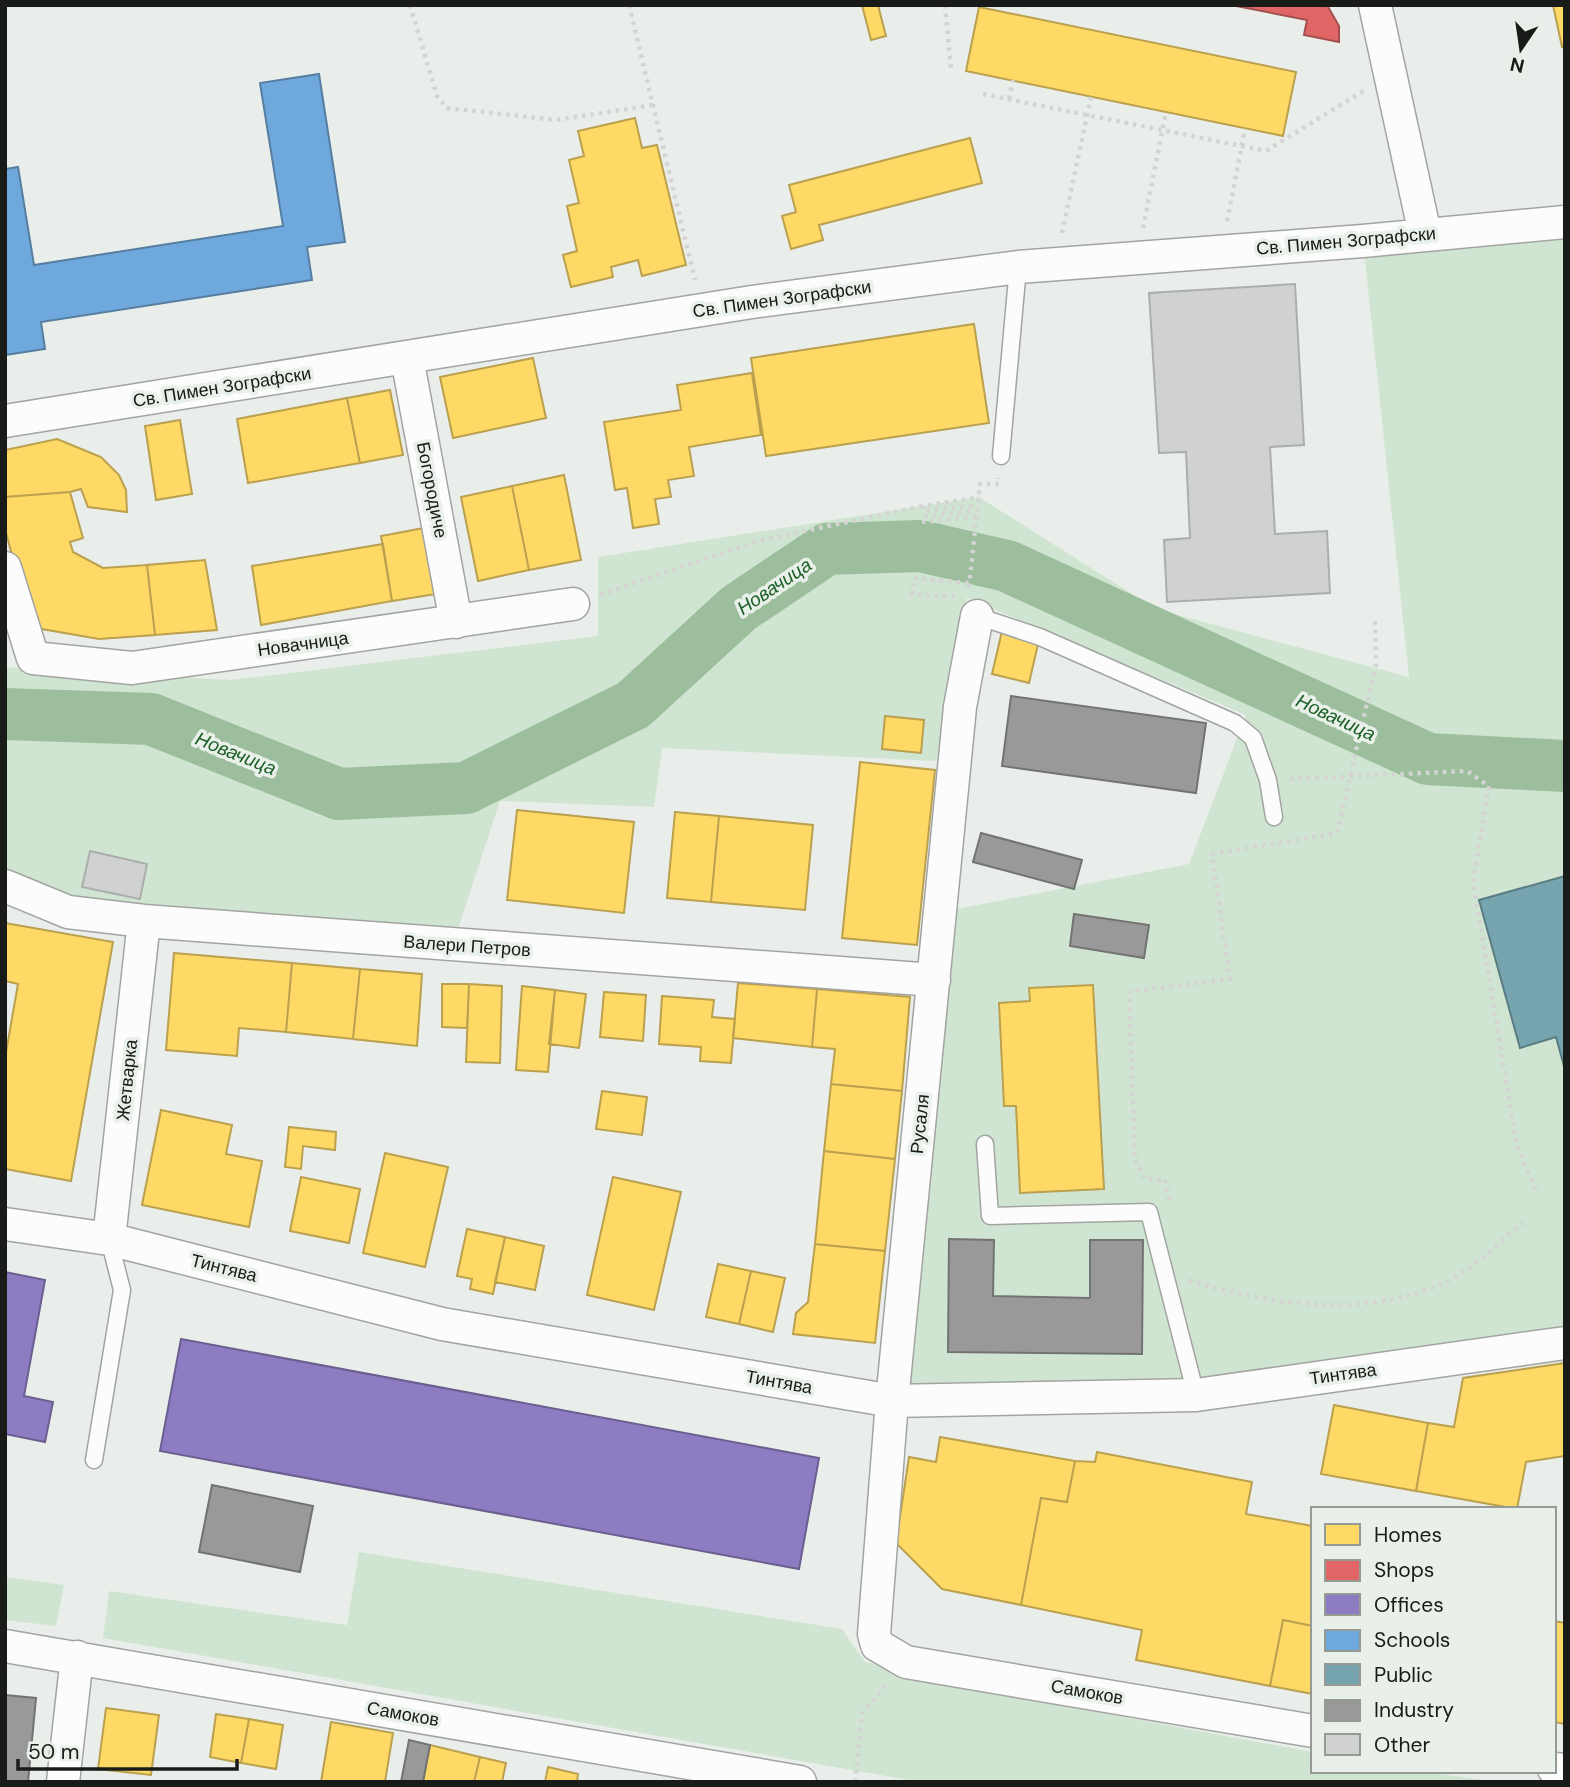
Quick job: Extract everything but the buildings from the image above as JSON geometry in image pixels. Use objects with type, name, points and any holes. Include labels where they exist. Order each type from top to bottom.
[{"type":"street","points":[[1375,5],[1426,234]]},
{"type":"street","name":"Св. Пимен Зографски","points":[[5,421],[702,310],[1018,267],[1565,222]]},
{"type":"street","name":"Богородиче","points":[[407,358],[456,622]]},
{"type":"street","name":"Новачница","points":[[5,568],[33,658],[132,668],[573,604]]},
{"type":"street","name":"Русаля","points":[[874,1634],[892,1401],[972,607]]},
{"type":"street","name":"Валери Петров","points":[[5,886],[68,912],[144,921],[934,980]]},
{"type":"street","name":"Жетварка","points":[[109,1239],[144,921]]},
{"type":"street","name":"Тинтява","points":[[5,1224],[109,1239],[442,1324],[892,1401],[1196,1395],[1565,1343]]},
{"type":"street","name":"Самоков","points":[[874,1634],[877,1645],[906,1661],[1311,1731]]},
{"type":"street","name":"Самоков","points":[[5,1646],[800,1782]]},
{"type":"street","points":[[63,1782],[77,1657]]},
{"type":"lane","points":[[1001,456],[1018,267]]},
{"type":"lane","points":[[972,607],[1235,723],[1253,738],[1268,780],[1274,817]]},
{"type":"lane","points":[[985,1144],[990,1216],[1149,1212],[1196,1395]]},
{"type":"lane","points":[[94,1460],[122,1290],[109,1239]]},
{"type":"path","points":[[410,5],[437,96],[447,108],[556,120],[653,105]]},
{"type":"path","points":[[629,5],[702,310]]},
{"type":"path","points":[[944,5],[951,69]]},
{"type":"path","points":[[983,94],[1266,151],[1390,74]]},
{"type":"path","points":[[1009,99],[1013,80]]},
{"type":"path","points":[[1056,265],[1091,97]]},
{"type":"path","points":[[1138,258],[1166,112]]},
{"type":"path","points":[[1222,251],[1245,129]]},
{"type":"path","points":[[573,604],[758,541],[923,506],[979,497],[969,583],[914,578],[912,594],[972,607]]},
{"type":"path","points":[[923,506],[923,511],[971,506],[971,511],[923,516],[923,522],[976,517]]},
{"type":"path","points":[[1170,1205],[1165,1179],[1146,1180],[1135,1160],[1129,992],[1230,979],[1212,854],[1337,833],[1376,664],[1376,618]]},
{"type":"path","points":[[1305,778],[1467,771],[1489,786],[1473,881],[1517,1147],[1536,1189]]},
{"type":"path","points":[[1186,1280],[1222,1291],[1275,1301],[1383,1303],[1451,1279],[1523,1223]]},
{"type":"path","points":[[855,1782],[862,1713],[906,1661]]},
{"type":"green space","points":[[1565,222],[1565,1343],[1196,1395],[910,1390],[946,911],[1189,864],[1246,715],[967,598],[936,761],[662,748],[654,807],[500,801],[453,944],[144,921],[5,886],[5,667],[230,680],[598,636],[598,557],[979,497],[1156,609],[1409,677],[1363,241]]},
{"type":"green space","points":[[359,1552],[842,1629],[865,1662],[1063,1706],[1311,1752],[1311,1773],[1434,1773],[1498,1782],[920,1782],[103,1638],[109,1591],[347,1625]]},
{"type":"green space","points":[[5,1577],[64,1585],[56,1626],[5,1620]]},
{"type":"waterway","name":"Новачица","points":[[5,714],[151,719],[339,794],[466,788],[633,705],[739,608],[827,549],[920,546],[1007,566],[1428,759],[1565,766]]}]
